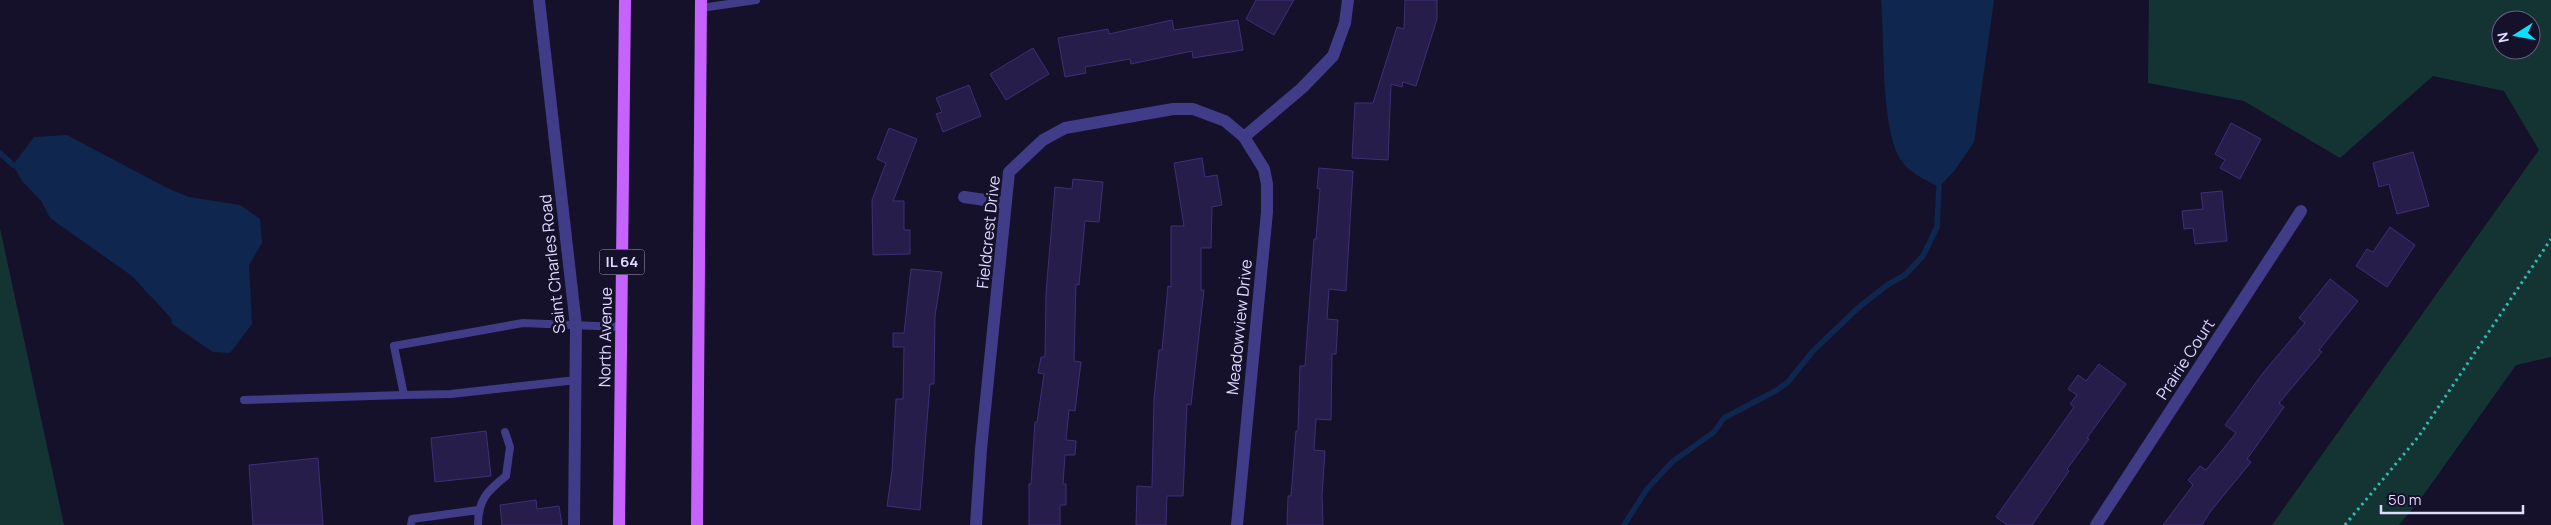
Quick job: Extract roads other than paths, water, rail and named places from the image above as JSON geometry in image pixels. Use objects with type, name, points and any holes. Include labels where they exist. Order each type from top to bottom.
[{"type":"main road","name":"North Avenue","points":[[619,525],[625,0]]},
{"type":"main road","points":[[697,525],[701,4]]},
{"type":"street","name":"Saint Charles Road","points":[[539,0],[576,326],[574,525]]},
{"type":"street","points":[[1244,137],[1302,88],[1333,56],[1345,23],[1348,0]]},
{"type":"street","name":"Fieldcrest Drive","points":[[976,525],[981,449],[1009,172],[1054,133],[1076,125],[1173,109],[1193,110],[1225,121],[1244,137]]},
{"type":"street","name":"Meadowview Drive","points":[[1237,525],[1267,212],[1268,184],[1264,169],[1244,137]]},
{"type":"street","points":[[964,196],[1006,202]]},
{"type":"street","name":"Prairie Court","points":[[2096,525],[2302,211]]},
{"type":"lane","points":[[701,4],[756,0]]},
{"type":"lane","points":[[404,395],[394,346],[523,323],[621,327]]},
{"type":"lane","points":[[244,400],[451,394],[576,380]]},
{"type":"lane","points":[[478,525],[478,510],[488,490],[506,476],[510,447],[505,432]]},
{"type":"lane","points":[[411,525],[412,519],[478,510]]},
{"type":"water","points":[[1881,0],[1994,0],[1974,142],[1955,170],[1939,187],[1911,171],[1903,163],[1890,131],[1885,85]]},
{"type":"water","points":[[67,135],[167,188],[189,197],[240,205],[260,219],[262,243],[249,265],[252,324],[230,353],[213,352],[172,324],[171,318],[132,276],[50,218],[42,202],[22,181],[13,165],[34,137]]},
{"type":"waterway","points":[[0,153],[13,165]]},
{"type":"waterway","points":[[1624,525],[1647,489],[1672,462],[1714,432],[1724,418],[1777,390],[1788,382],[1813,351],[1858,308],[1887,285],[1905,275],[1923,256],[1937,227],[1939,187]]}]
